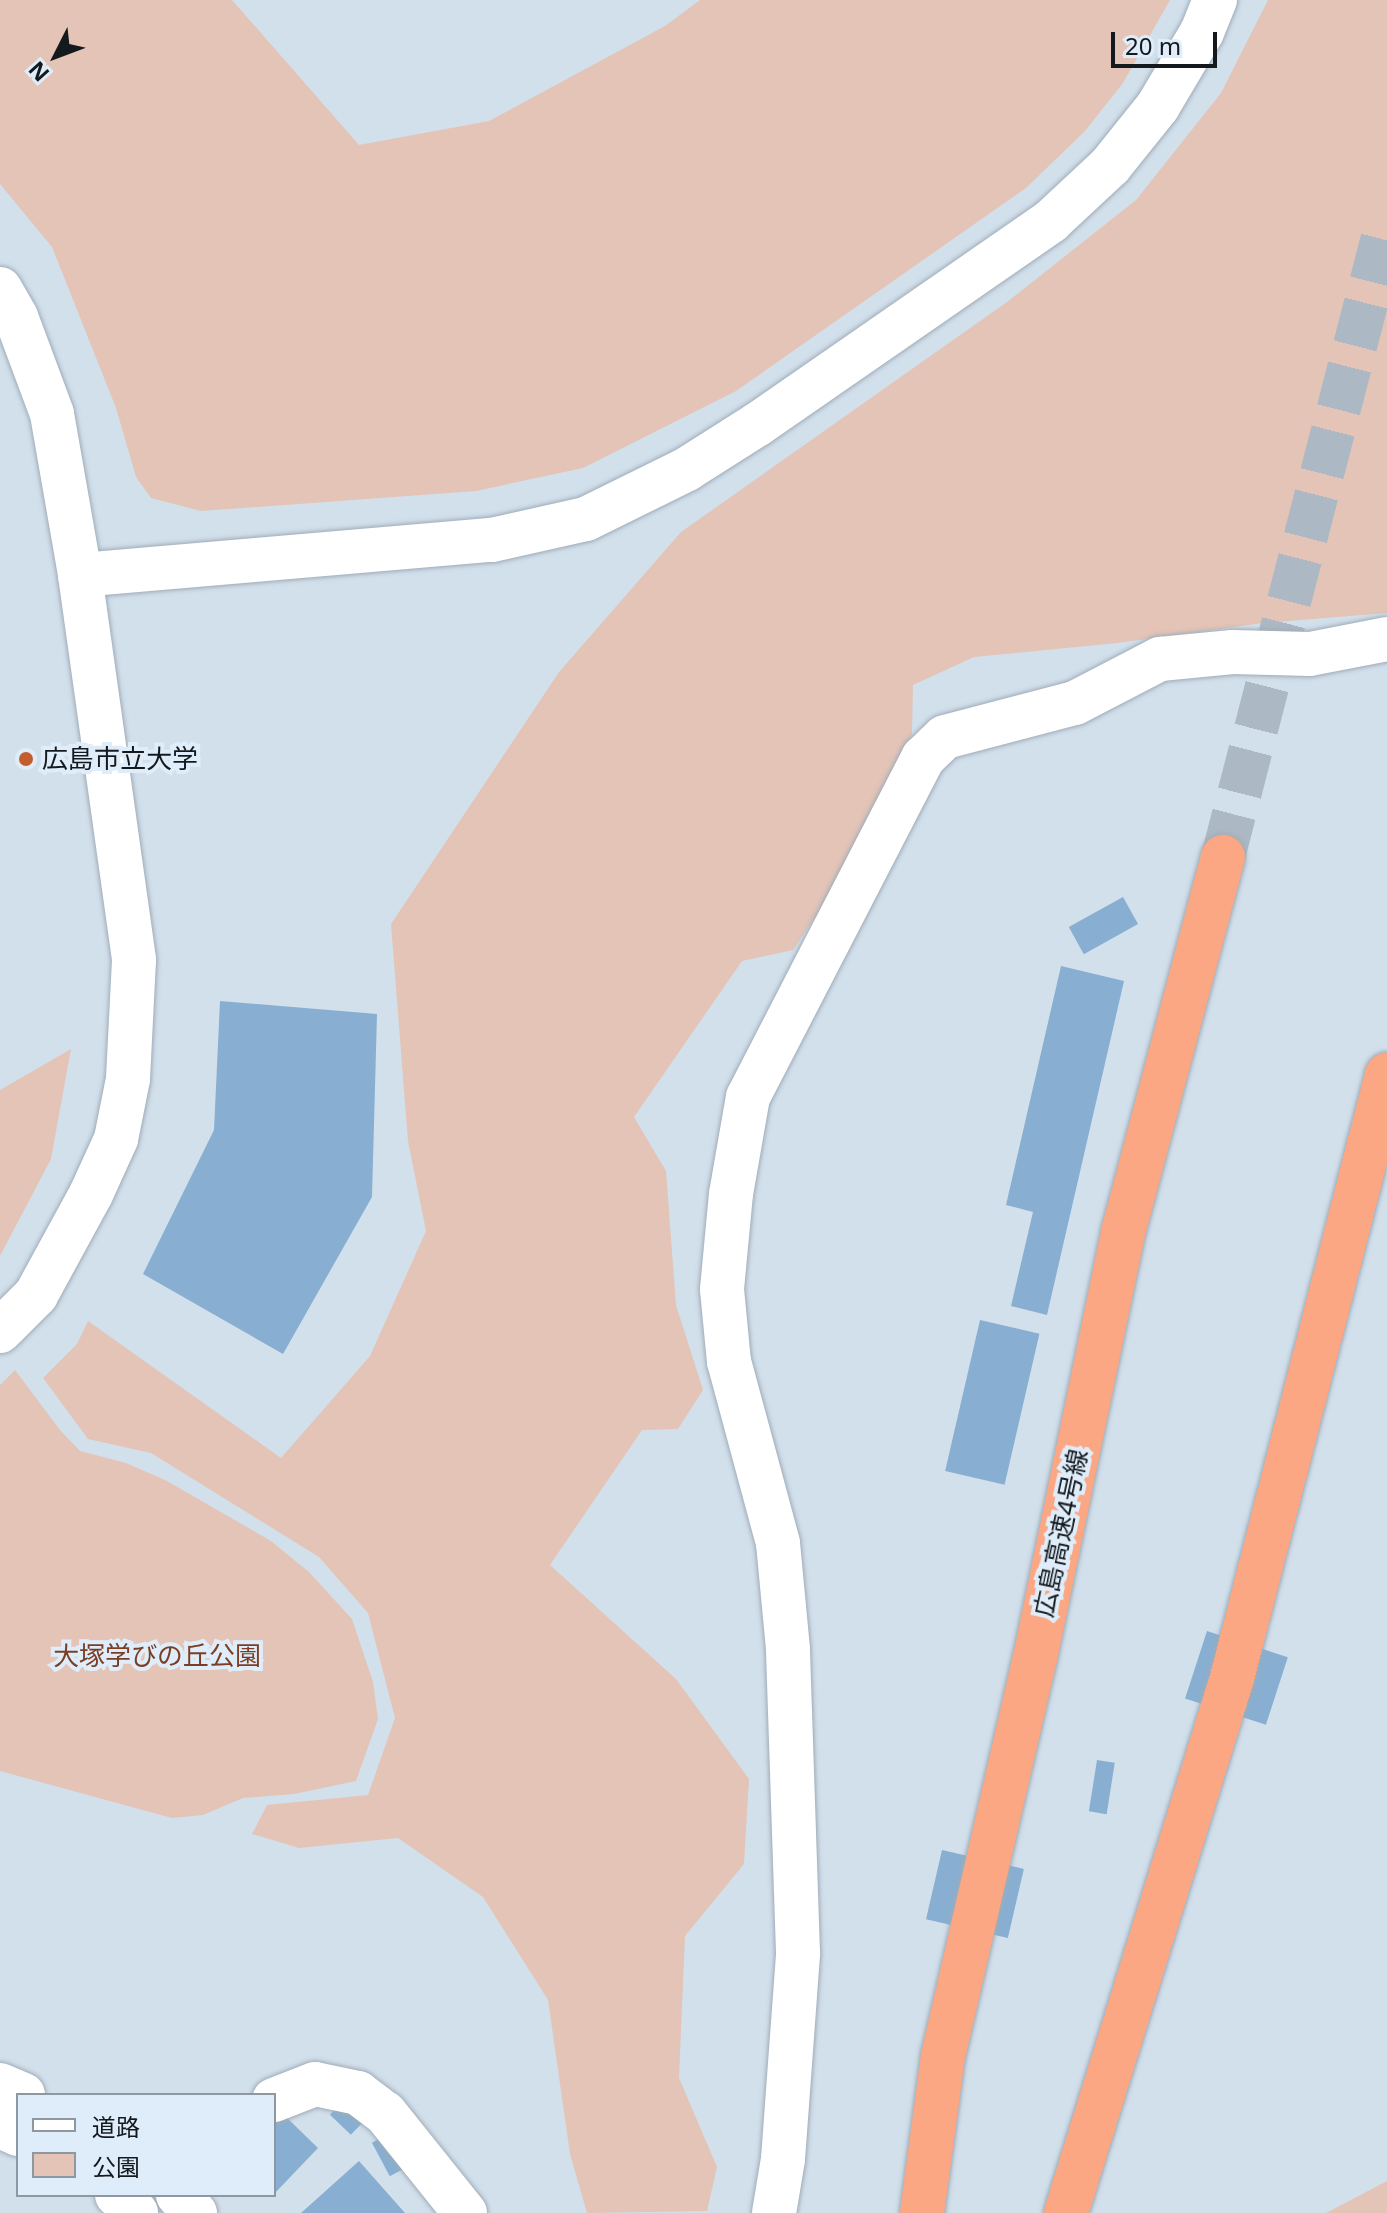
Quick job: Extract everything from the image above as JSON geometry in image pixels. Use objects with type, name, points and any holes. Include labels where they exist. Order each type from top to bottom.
[{"type":"highway","name":"広島高速4号線","points":[[922,2213],[943,2056],[1035,1658],[1124,1229],[1223,857]]},
{"type":"highway","points":[[1066,2213],[1232,1678],[1387,1075]]},
{"type":"street","points":[[80,575],[492,540],[586,519],[687,469],[758,424],[1051,221],[1110,166],[1158,106],[1202,32],[1215,0]]},
{"type":"street","points":[[0,289],[16,317],[52,414],[80,575],[134,960],[128,1079],[116,1139],[91,1194],[36,1295],[0,1331]]},
{"type":"street","points":[[774,2213],[783,2159],[798,1953],[788,1649],[778,1543],[729,1362],[722,1289],[731,1194],[748,1097],[923,758],[945,737],[1075,703],[1160,659],[1233,652],[1310,654],[1387,639]]},
{"type":"street","points":[[276,2099],[315,2084],[358,2093],[385,2113],[465,2213]]},
{"type":"street","points":[[0,2085],[18,2093]]},
{"type":"street","points":[[119,2197],[136,2213]]},
{"type":"street","points":[[180,2197],[195,2213]]},
{"type":"green space","points":[[0,0],[232,0],[359,145],[489,121],[665,26],[700,0],[1170,0],[1123,83],[1085,131],[1026,188],[736,391],[583,468],[476,491],[201,511],[151,498],[136,477],[116,408],[52,247],[0,184]]},
{"type":"green space","points":[[1268,0],[1387,0],[1387,613],[1263,623],[1117,643],[974,657],[913,685],[912,734],[847,869],[793,950],[742,961],[634,1117],[666,1171],[676,1305],[703,1390],[678,1429],[642,1430],[550,1565],[676,1679],[749,1779],[744,1864],[685,1936],[679,2078],[717,2167],[707,2211],[587,2213],[570,2154],[548,2000],[483,1897],[398,1838],[299,1848],[252,1834],[267,1805],[368,1795],[395,1718],[368,1613],[319,1557],[151,1453],[88,1439],[43,1378],[77,1344],[88,1321],[281,1458],[370,1356],[426,1231],[408,1141],[391,924],[559,672],[681,532],[1007,302],[1136,200],[1221,93]]},
{"type":"green space","points":[[71,1049],[51,1159],[0,1256],[0,1090]]},
{"type":"green space","name":"大塚学びの丘公園","points":[[15,1370],[60,1430],[80,1451],[126,1463],[167,1481],[271,1541],[309,1572],[352,1619],[373,1682],[378,1719],[356,1781],[294,1794],[243,1798],[203,1815],[172,1818],[0,1771],[0,1385]]},
{"type":"green space","points":[[1387,2181],[1387,2213],[1326,2213]]},
{"type":"building","points":[[1123,897],[1138,924],[1084,954],[1069,927]]},
{"type":"building","points":[[1061,966],[1124,981],[1047,1315],[1011,1306],[1033,1212],[1006,1205]]},
{"type":"building","points":[[220,1001],[377,1014],[372,1197],[283,1354],[143,1274],[214,1130]]},
{"type":"building","points":[[980,1320],[1039,1334],[1005,1485],[945,1471]]},
{"type":"building","points":[[1207,1631],[1288,1657],[1266,1725],[1185,1699]]},
{"type":"building","points":[[1097,1760],[1115,1763],[1107,1814],[1089,1811]]},
{"type":"building","points":[[942,1850],[1024,1869],[1008,1938],[926,1919]]},
{"type":"building","points":[[348,2096],[369,2116],[351,2135],[330,2115]]},
{"type":"building","points":[[281,2112],[318,2148],[276,2192],[276,2117]]},
{"type":"building","points":[[394,2131],[412,2165],[390,2176],[372,2143]]},
{"type":"building","points":[[359,2161],[405,2213],[301,2213]]},
{"type":"tunnel","points":[[1223,857],[1387,222]]},
{"type":"place","name":"広島市立大学","points":[[26,759]]}]
